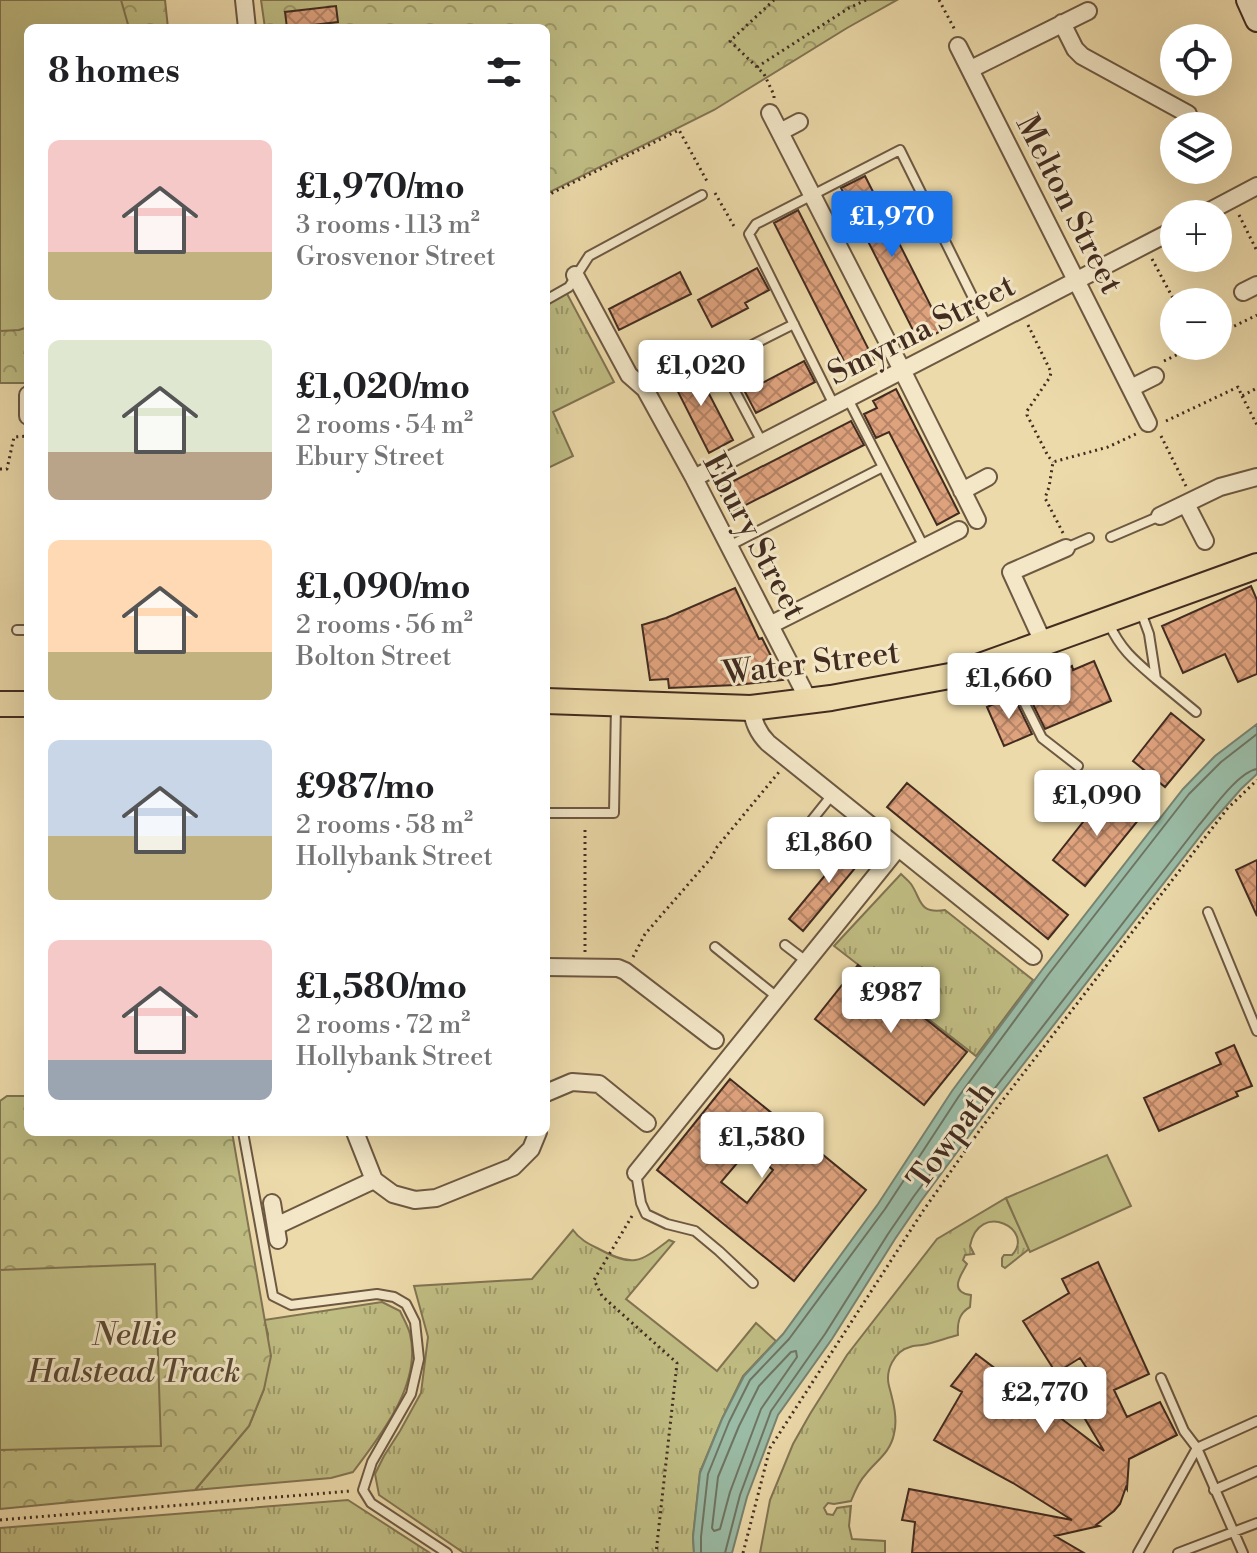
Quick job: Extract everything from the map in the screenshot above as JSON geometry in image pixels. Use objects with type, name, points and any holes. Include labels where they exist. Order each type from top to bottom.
[{"type":"main road","points":[[1248,0],[1257,20]]},
{"type":"main road","name":"Water Street","points":[[550,701],[751,708],[955,675],[1257,566]]},
{"type":"main road","points":[[0,704],[24,704]]},
{"type":"street","points":[[244,0],[247,24]]},
{"type":"street","points":[[971,69],[1088,11]]},
{"type":"street","points":[[1062,23],[1082,56],[1184,112]]},
{"type":"street","name":"Melton Street","points":[[958,46],[1148,423]]},
{"type":"street","points":[[1153,117],[1162,100]]},
{"type":"street","points":[[770,113],[977,520]]},
{"type":"street","points":[[780,132],[799,122]]},
{"type":"street","points":[[1232,200],[1257,186]]},
{"type":"street","name":"Smyrna Street","points":[[694,478],[1160,237]]},
{"type":"street","name":"Ebury Street","points":[[575,275],[629,375],[645,389],[694,478],[809,701]]},
{"type":"street","points":[[1131,388],[1155,376]]},
{"type":"street","points":[[962,491],[988,477]]},
{"type":"street","points":[[1160,516],[1220,487],[1257,477]]},
{"type":"street","points":[[1190,502],[1205,541]]},
{"type":"street","points":[[770,625],[959,530]]},
{"type":"street","points":[[1043,642],[1011,572],[1068,547]]},
{"type":"street","points":[[751,708],[760,735],[788,760],[1033,956]]},
{"type":"street","points":[[636,1173],[898,848]]},
{"type":"street","points":[[550,967],[618,968],[625,971],[715,1040]]},
{"type":"street","points":[[550,1091],[572,1082],[599,1084],[647,1123]]},
{"type":"street","points":[[357,1136],[374,1180],[393,1194],[415,1200],[436,1198],[513,1167],[531,1149],[536,1136]]},
{"type":"street","points":[[272,1203],[277,1233],[374,1180]]},
{"type":"lane","points":[[924,547],[883,467],[794,324],[749,234],[756,224],[900,150],[987,326]]},
{"type":"lane","points":[[550,298],[569,287],[589,256],[702,195]]},
{"type":"lane","points":[[762,443],[727,376],[726,361],[730,356],[794,324]]},
{"type":"lane","points":[[729,546],[883,467]]},
{"type":"lane","points":[[1111,537],[1160,516]]},
{"type":"lane","points":[[1068,547],[1089,538]]},
{"type":"lane","points":[[1139,607],[1149,634],[1156,679]]},
{"type":"lane","points":[[1107,619],[1123,649],[1196,712]]},
{"type":"lane","points":[[17,630],[24,630]]},
{"type":"lane","points":[[1005,657],[1042,738],[1078,766]]},
{"type":"lane","points":[[550,813],[614,813],[616,704]]},
{"type":"lane","points":[[812,820],[832,795]]},
{"type":"lane","points":[[1208,912],[1257,1031]]},
{"type":"lane","points":[[785,945],[807,961]]},
{"type":"lane","points":[[715,947],[777,998]]},
{"type":"lane","points":[[244,1136],[273,1296],[291,1305],[377,1294],[394,1297],[406,1304],[415,1322],[419,1359],[411,1394],[372,1462],[363,1490],[371,1503],[447,1553]]},
{"type":"lane","points":[[636,1173],[646,1214],[667,1224],[695,1231],[753,1283]]},
{"type":"lane","points":[[1161,1378],[1184,1431],[1197,1448],[1243,1553]]},
{"type":"lane","points":[[1138,1553],[1197,1448],[1257,1421]]},
{"type":"lane","points":[[1214,1490],[1257,1471]]},
{"type":"lane","points":[[1178,1553],[1257,1523]]},
{"type":"path","points":[[770,113],[774,95],[764,74],[730,41],[774,0]]},
{"type":"path","points":[[757,67],[866,0]]},
{"type":"path","points":[[939,0],[956,32],[958,46]]},
{"type":"path","points":[[550,194],[679,130],[739,234],[749,234]]},
{"type":"path","points":[[1232,200],[1257,251]]},
{"type":"path","points":[[1145,245],[1168,288]]},
{"type":"path","points":[[1020,309],[1051,372],[1027,415],[1053,462],[1045,498],[1068,547]]},
{"type":"path","points":[[1232,327],[1257,315]]},
{"type":"path","points":[[1155,376],[1157,365],[1167,360]]},
{"type":"path","points":[[1190,502],[1156,426],[1238,387],[1257,425]]},
{"type":"path","points":[[1242,396],[1257,388]]},
{"type":"path","points":[[1053,462],[1108,447],[1145,430],[1148,423]]},
{"type":"path","points":[[0,469],[7,469],[14,437],[24,436]]},
{"type":"path","points":[[625,971],[645,934],[711,858],[788,760]]},
{"type":"path","name":"Towpath","points":[[743,1553],[770,1448],[923,1211],[982,1127],[1227,809],[1257,780]]},
{"type":"path","points":[[584,968],[585,813]]},
{"type":"path","points":[[632,1217],[594,1280],[602,1296],[677,1363],[656,1553]]},
{"type":"path","points":[[0,1520],[363,1490]]},
{"type":"green space","points":[[0,0],[165,0],[168,24],[24,24],[24,383],[0,383]]},
{"type":"green space","points":[[0,0],[121,0],[128,24],[24,24],[24,328],[0,331]]},
{"type":"green space","points":[[261,0],[897,0],[714,110],[550,192],[550,24],[264,24]]},
{"type":"green space","points":[[565,290],[614,382],[553,412],[573,456],[550,467],[550,298]]},
{"type":"green space","points":[[901,874],[911,884],[925,908],[945,910],[1033,980],[976,1056],[834,946]]},
{"type":"green space","name":"Nellie Halstead Track","points":[[7,1096],[24,1096],[24,1136],[233,1136],[271,1356],[264,1389],[249,1426],[195,1490],[0,1509],[0,1101]]},
{"type":"green space","points":[[1107,1155],[1131,1206],[1030,1252],[1006,1198]]},
{"type":"green space","points":[[1006,1198],[1029,1249],[1005,1268],[1002,1258],[1012,1255],[1017,1246],[1017,1236],[1012,1229],[994,1222],[984,1224],[975,1232],[970,1246],[974,1254],[965,1255],[963,1260],[967,1264],[958,1282],[960,1290],[971,1295],[970,1307],[960,1319],[958,1335],[912,1346],[895,1357],[888,1374],[895,1422],[889,1446],[861,1480],[851,1501],[828,1503],[824,1508],[827,1514],[833,1515],[837,1508],[851,1506],[849,1526],[852,1539],[885,1541],[885,1553],[760,1553],[770,1500],[793,1444],[847,1355],[937,1239]]},
{"type":"green space","points":[[573,1230],[592,1245],[629,1260],[643,1258],[669,1240],[674,1242],[626,1299],[717,1371],[756,1323],[776,1341],[743,1376],[700,1472],[694,1553],[464,1553],[379,1495],[375,1474],[421,1393],[428,1337],[414,1286],[532,1279]]},
{"type":"green space","points":[[155,1264],[161,1446],[0,1450],[0,1270]]},
{"type":"green space","points":[[382,1302],[400,1311],[408,1328],[412,1353],[410,1371],[405,1390],[387,1425],[353,1472],[331,1478],[195,1490],[249,1426],[264,1389],[268,1334],[264,1320]]},
{"type":"green space","points":[[348,1500],[430,1553],[0,1553],[0,1528]]},
{"type":"water","points":[[1257,724],[1257,774],[1205,830],[994,1102],[921,1201],[832,1339],[778,1415],[747,1497],[732,1553],[694,1553],[700,1473],[744,1376],[783,1334],[878,1204],[952,1091],[1183,789],[1215,756]]},
{"type":"building","points":[[336,6],[338,22],[286,24],[285,12]]},
{"type":"building","points":[[865,176],[943,330],[919,342],[841,188]]},
{"type":"building","points":[[798,210],[876,364],[852,377],[774,223]]},
{"type":"building","points":[[757,268],[769,290],[745,303],[748,308],[712,327],[698,300]]},
{"type":"building","points":[[680,272],[691,294],[619,330],[609,309]]},
{"type":"building","points":[[804,361],[815,382],[756,413],[745,392]]},
{"type":"building","points":[[693,363],[733,440],[709,453],[670,376]]},
{"type":"building","points":[[896,389],[959,513],[937,525],[889,432],[876,438],[864,414],[877,408],[873,401]]},
{"type":"building","points":[[851,421],[864,445],[730,513],[718,489]]},
{"type":"building","points":[[1251,586],[1257,600],[1257,674],[1238,682],[1225,654],[1183,673],[1162,626]]},
{"type":"building","points":[[735,588],[783,680],[669,688],[668,679],[650,680],[642,625]]},
{"type":"building","points":[[1094,661],[1111,701],[1045,729],[1026,690],[1060,675],[1059,672],[1072,666],[1073,670]]},
{"type":"building","points":[[1013,695],[1032,734],[1004,746],[987,707]]},
{"type":"building","points":[[1171,713],[1204,740],[1165,787],[1133,761]]},
{"type":"building","points":[[907,783],[1068,915],[1048,939],[887,807]]},
{"type":"building","points":[[1110,788],[1128,802],[1126,806],[1140,818],[1085,886],[1053,860]]},
{"type":"building","points":[[855,839],[870,850],[803,931],[789,919]]},
{"type":"building","points":[[1257,860],[1257,916],[1236,870]]},
{"type":"building","points":[[858,965],[967,1052],[924,1105],[815,1019]]},
{"type":"building","points":[[1234,1045],[1252,1086],[1236,1092],[1238,1096],[1159,1131],[1144,1098],[1221,1064],[1216,1053]]},
{"type":"building","points":[[730,1079],[866,1190],[794,1281],[657,1170]],"holes":[[[749,1149],[773,1170],[747,1203],[721,1182]]]},
{"type":"building","points":[[1098,1262],[1149,1374],[1114,1390],[1127,1417],[1160,1402],[1177,1435],[1129,1459],[1127,1489],[1120,1504],[1096,1525],[1099,1526],[1055,1536],[1084,1553],[912,1553],[915,1522],[902,1520],[909,1489],[1072,1520],[1013,1483],[934,1440],[962,1392],[951,1386],[976,1354],[1104,1451],[1072,1397],[1096,1382],[1080,1358],[1056,1373],[1023,1321],[1069,1293],[1062,1279]]}]
